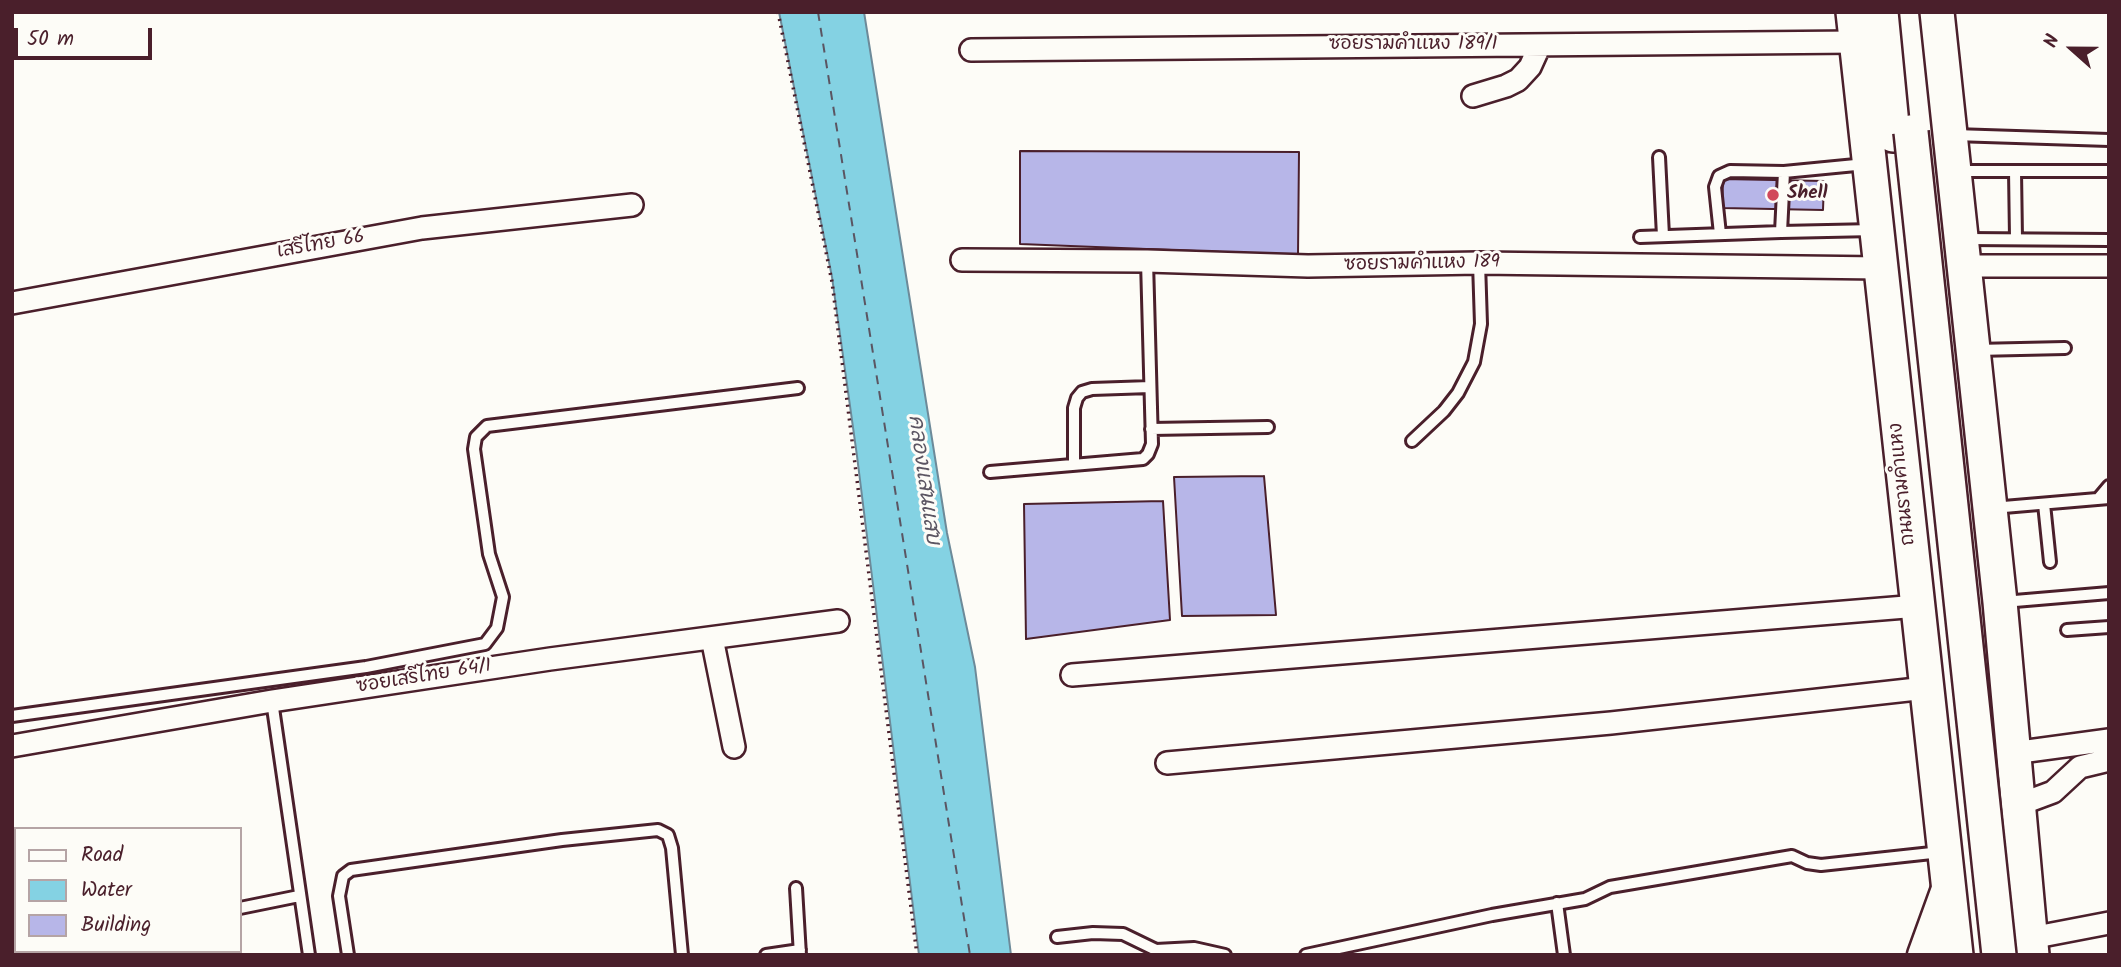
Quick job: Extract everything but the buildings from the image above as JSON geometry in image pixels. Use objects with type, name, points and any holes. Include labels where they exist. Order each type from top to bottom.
[{"type":"main road","name":"ถนนรามคำแหง","points":[[1881,12],[1902,134],[1999,955]]},
{"type":"main road","name":"ถนนรามคำแหง","points":[[1900,12],[1902,134],[1981,955]]},
{"type":"main road","points":[[1937,12],[2000,602],[2032,947]]},
{"type":"main road","name":"ถนนรามคำแหง","points":[[1854,27],[1956,955]]},
{"type":"main road","points":[[1937,774],[1948,792],[1958,800],[1969,806],[1985,806],[2001,802],[2011,793],[2014,761]]},
{"type":"street","name":"ซอยรามคำแหง 189/1","points":[[971,50],[1540,45],[1854,27]]},
{"type":"street","points":[[1473,96],[1518,80],[1530,67],[1540,45]]},
{"type":"street","name":"เสรีไทย 66","points":[[12,303],[422,228],[632,205]]},
{"type":"street","points":[[1963,253],[2109,266]]},
{"type":"street","name":"ซอยรามคำแหง 189","points":[[962,260],[1147,261],[1308,266],[1479,263],[1881,268]]},
{"type":"street","points":[[1072,676],[1918,606]]},
{"type":"street","name":"ซอยเสรีไทย 64/1","points":[[12,746],[272,701],[550,659],[838,621]]},
{"type":"street","points":[[712,638],[734,747]]},
{"type":"street","points":[[1167,762],[1611,723],[1926,688]]},
{"type":"street","points":[[2014,761],[2109,740]]},
{"type":"street","points":[[2018,805],[2053,792],[2080,768],[2109,760]]},
{"type":"street","points":[[1923,955],[1948,885]]},
{"type":"street","points":[[2032,947],[2109,923]]},
{"type":"lane","points":[[1950,135],[2109,139]]},
{"type":"lane","points":[[1659,157],[1663,236]]},
{"type":"lane","points":[[1720,234],[1715,187],[1719,176],[1730,171],[1784,172],[1869,164]]},
{"type":"lane","points":[[1953,171],[2109,171]]},
{"type":"lane","points":[[2015,171],[2016,238]]},
{"type":"lane","points":[[1781,232],[1784,172]]},
{"type":"lane","points":[[1640,237],[1876,230]]},
{"type":"lane","points":[[1963,253],[2016,238],[2109,240]]},
{"type":"lane","points":[[990,472],[1143,459],[1148,454],[1152,444],[1152,429],[1147,261]]},
{"type":"lane","points":[[1412,441],[1444,411],[1458,393],[1474,362],[1481,324],[1479,263]]},
{"type":"lane","points":[[1974,350],[2065,348]]},
{"type":"lane","points":[[1074,465],[1074,408],[1082,392],[1092,389],[1150,387]]},
{"type":"lane","points":[[12,716],[366,667],[485,644],[497,628],[503,597],[489,554],[474,449],[477,437],[487,426],[798,388]]},
{"type":"lane","points":[[1152,429],[1268,427]]},
{"type":"lane","points":[[1990,508],[2103,499],[2109,486]]},
{"type":"lane","points":[[2045,504],[2050,562]]},
{"type":"lane","points":[[2000,602],[2109,593]]},
{"type":"lane","points":[[2067,630],[2109,627]]},
{"type":"lane","points":[[272,701],[309,955]]},
{"type":"lane","points":[[348,955],[339,896],[343,876],[351,870],[562,840],[658,830],[668,835],[672,848],[682,955]]},
{"type":"lane","points":[[1306,955],[1585,899],[1610,887],[1792,856],[1807,863],[1821,865],[1945,851]]},
{"type":"lane","points":[[766,955],[800,953],[796,888]]},
{"type":"lane","points":[[242,908],[299,895]]},
{"type":"lane","points":[[1557,903],[1564,955]]},
{"type":"lane","points":[[1057,937],[1093,933],[1123,934],[1156,950],[1194,948],[1225,955]]},
{"type":"path","points":[[778,12],[832,282],[917,955]]},
{"type":"water","name":"คลองแสนแสบ","points":[[779,12],[864,12],[947,533],[975,667],[1011,955],[919,955],[832,277]]},
{"type":"ferry route","points":[[818,12],[970,955]]},
{"type":"place","name":"Shell","points":[[1773,195]]}]
